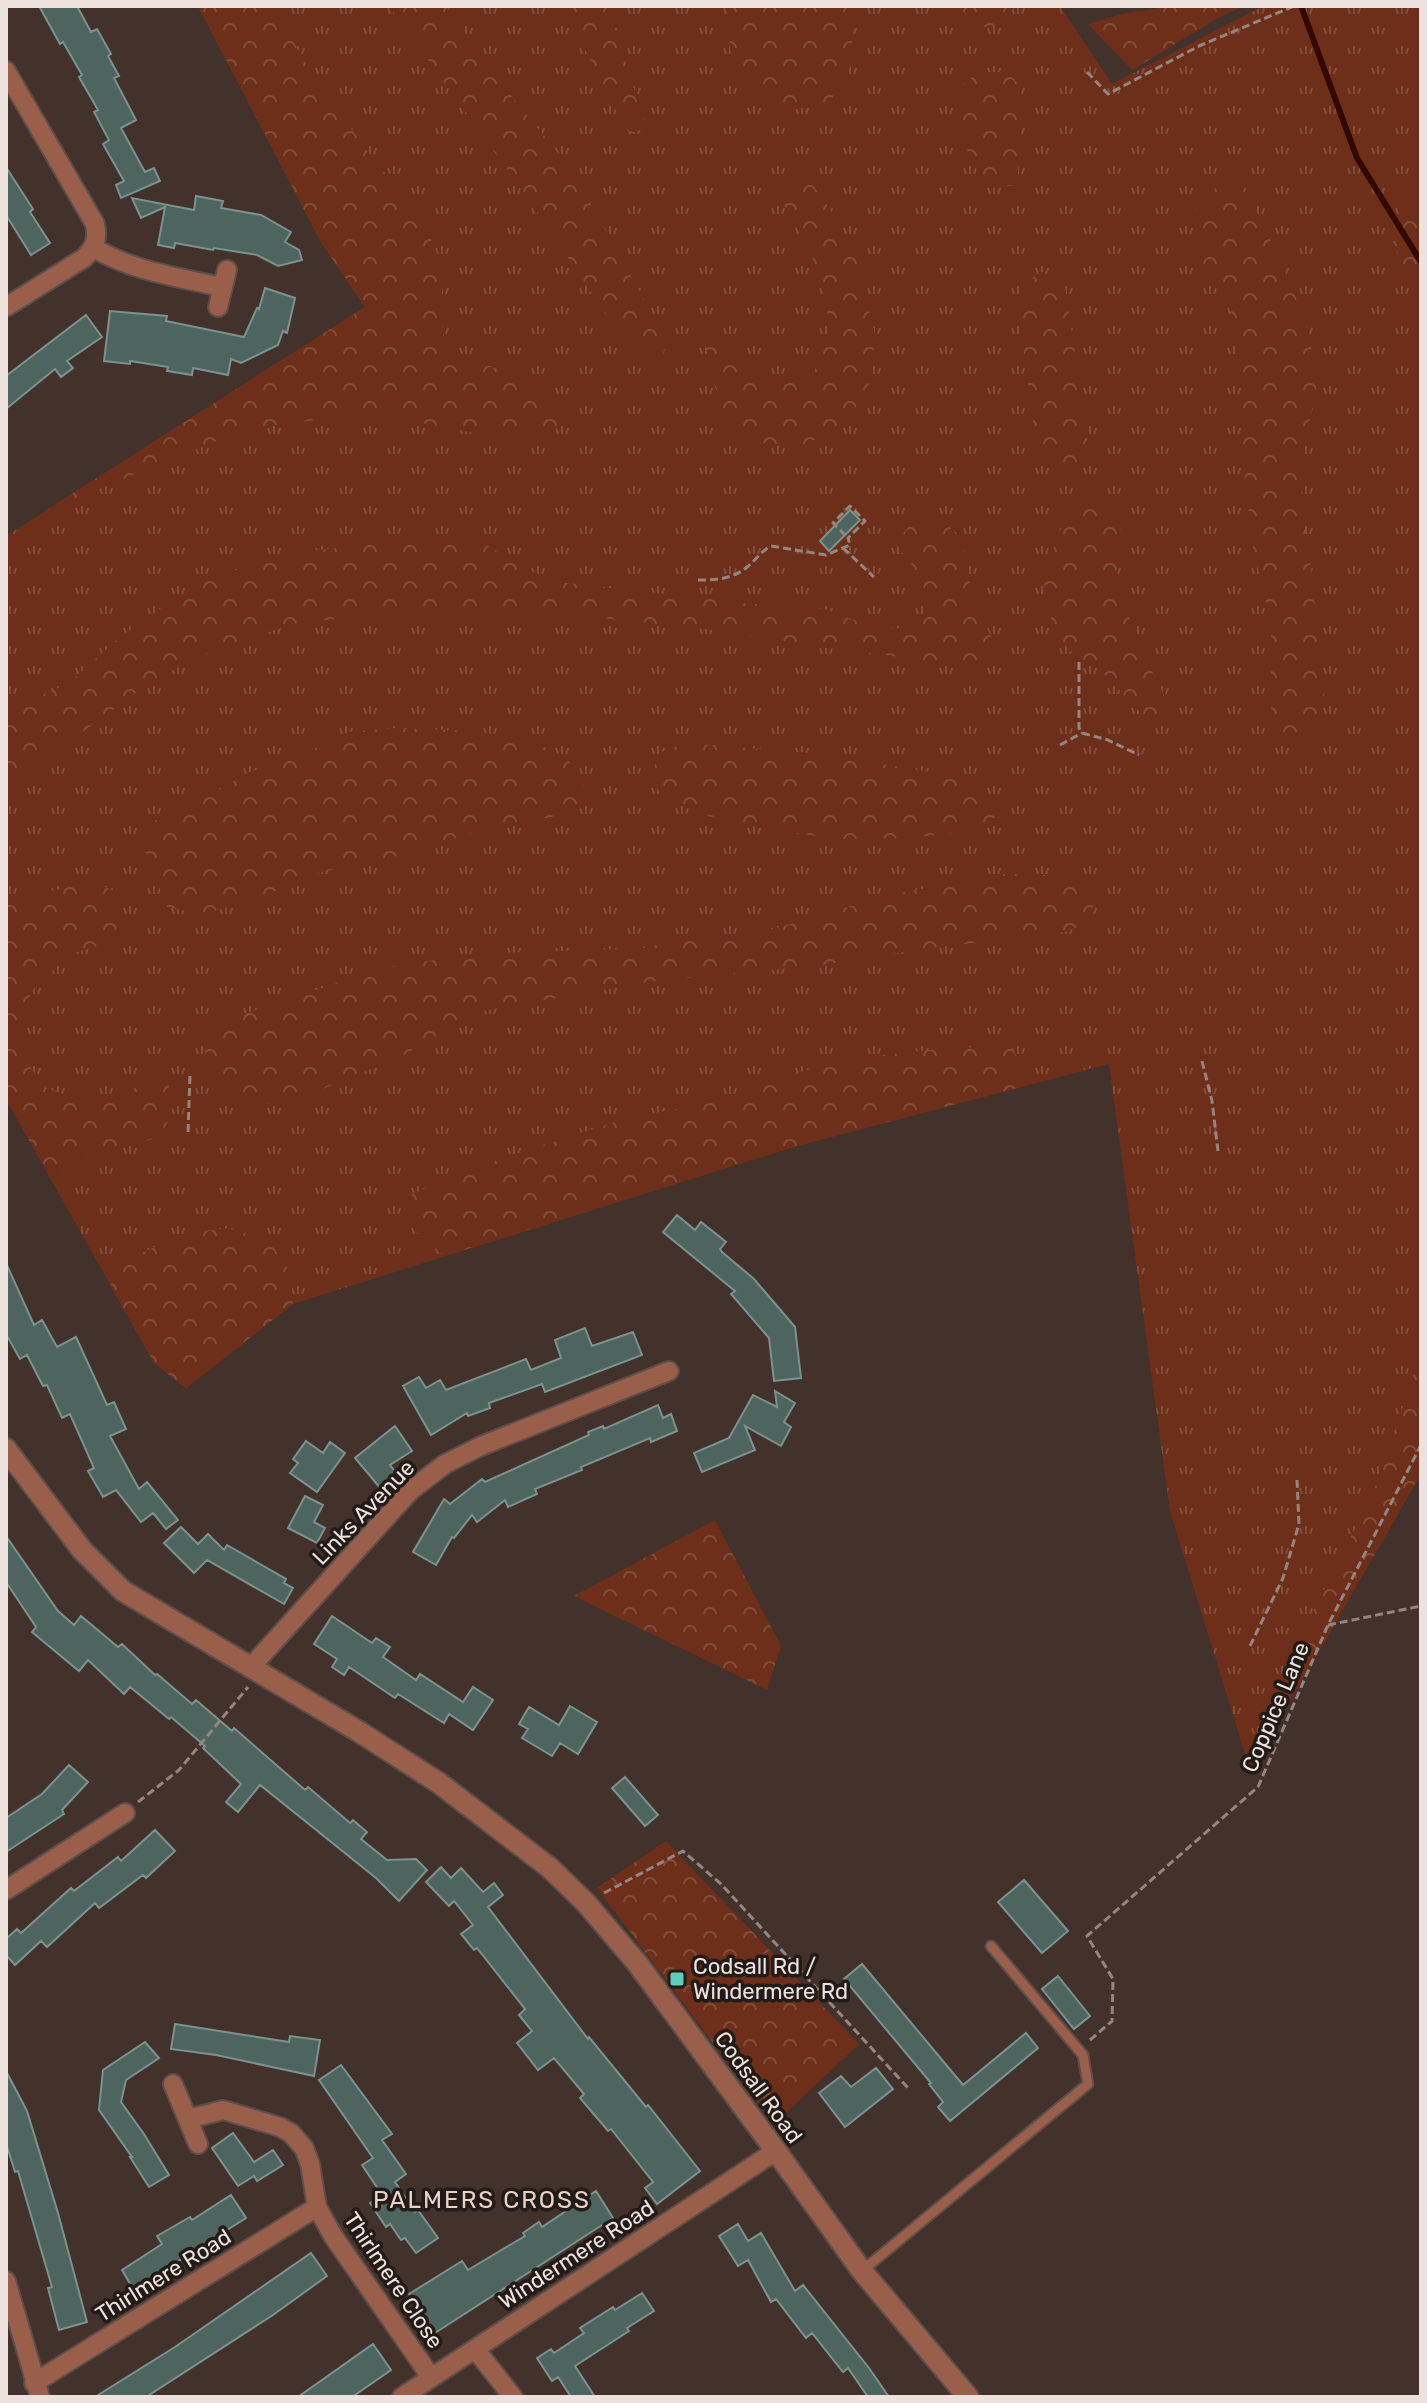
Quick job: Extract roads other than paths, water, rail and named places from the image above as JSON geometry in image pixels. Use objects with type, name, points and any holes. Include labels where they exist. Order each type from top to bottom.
[{"type":"street","points":[[6,71],[95,224],[96,240],[94,248],[84,258],[6,307]]},
{"type":"street","points":[[94,248],[130,266],[224,278],[218,307]]},
{"type":"street","name":"Links Avenue","points":[[250,1668],[410,1491],[445,1464],[481,1446],[669,1371]]},
{"type":"street","name":"Codsall Road","points":[[6,1449],[82,1550],[123,1591],[439,1783],[550,1868],[586,1903],[637,1963],[862,2271],[968,2397]]},
{"type":"street","points":[[6,1890],[125,1813]]},
{"type":"street","points":[[173,2084],[198,2144]]},
{"type":"street","name":"Thirlmere Close","points":[[188,2119],[223,2110],[291,2133],[304,2148],[310,2164],[317,2207],[333,2236],[431,2377]]},
{"type":"street","name":"Windermere Road","points":[[402,2397],[776,2151]]},
{"type":"street","name":"Thirlmere Road","points":[[37,2390],[317,2207]]},
{"type":"street","points":[[6,2281],[37,2390]]},
{"type":"street","points":[[475,2349],[513,2397]]},
{"type":"lane","points":[[862,2271],[1088,2084],[1083,2055],[991,1946]]},
{"type":"waterway","points":[[1301,6],[1357,158],[1421,262]]},
{"type":"place","name":"Codsall Rd / Windermere Rd","points":[[677,1979]]},
{"type":"district","name":"PALMERS CROSS","points":[[482,2200]]}]
